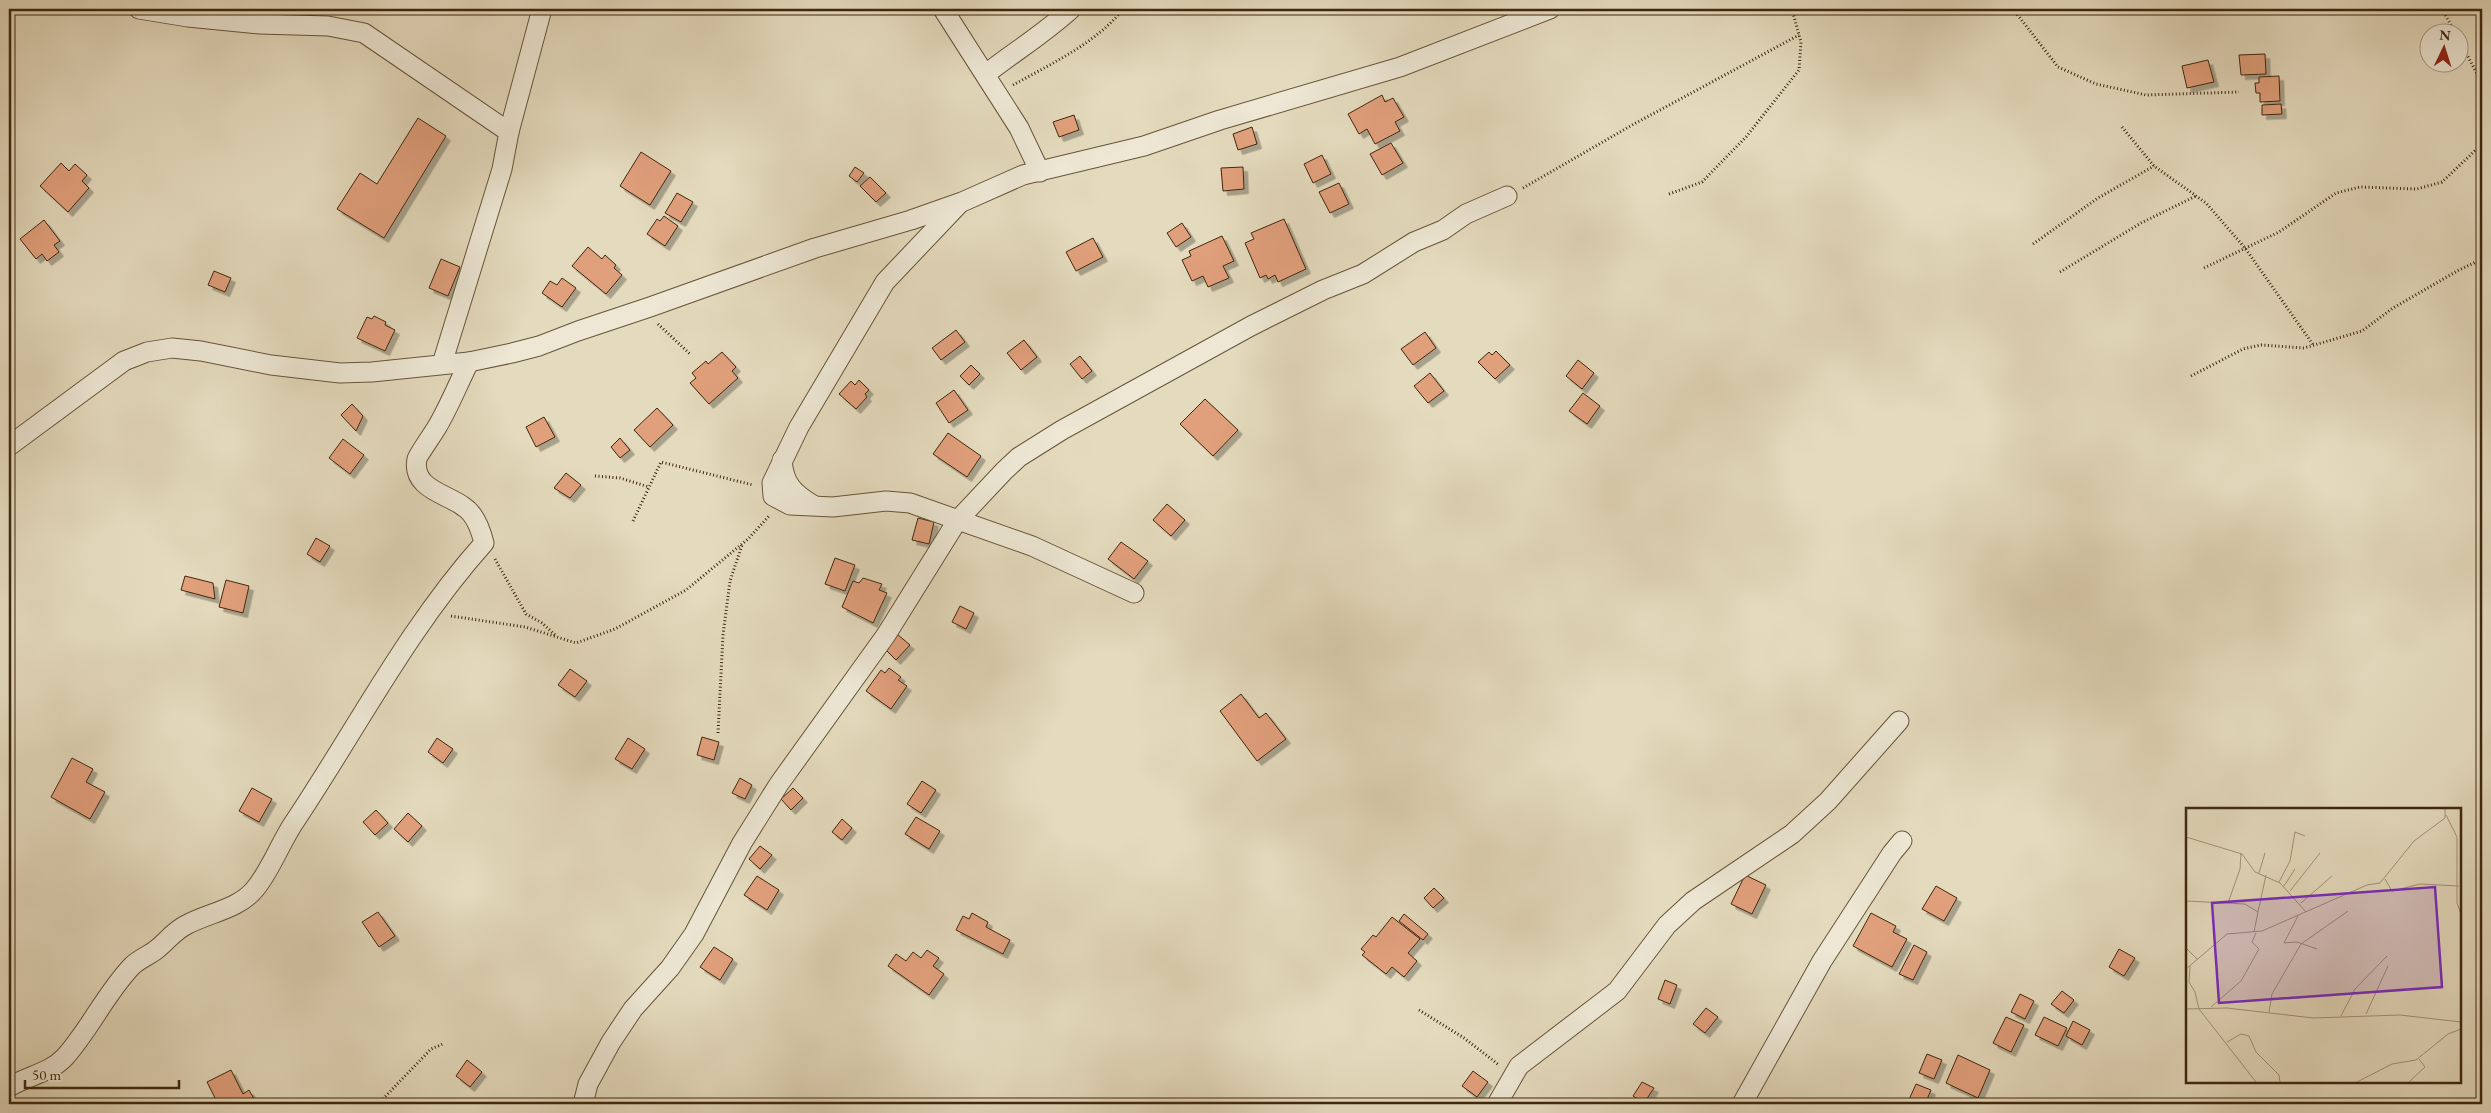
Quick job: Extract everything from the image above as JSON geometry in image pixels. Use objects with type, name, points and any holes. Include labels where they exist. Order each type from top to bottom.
[{"type":"street","points":[[139,9],[176,12],[260,24],[328,26],[364,34],[509,132]]},
{"type":"street","points":[[442,364],[502,169],[509,132],[542,9]]},
{"type":"street","points":[[944,9],[1019,128],[1040,172]]},
{"type":"street","points":[[986,74],[1027,42],[1054,26],[1071,9]]},
{"type":"street","points":[[9,446],[124,361],[147,352],[172,348],[201,351],[272,366],[340,373],[372,372],[468,362],[539,346],[578,330],[806,251],[852,239],[962,202],[1002,183],[1144,146],[1220,120],[1400,67],[1550,9]]},
{"type":"street","points":[[583,1104],[588,1084],[620,1028],[694,934],[742,843],[780,784],[880,642],[957,521],[1019,457],[1062,430],[1251,326],[1362,274],[1414,242],[1443,230],[1466,214],[1507,196]]},
{"type":"street","points":[[962,202],[884,282],[799,427],[782,460],[776,496],[790,505],[833,507],[886,502],[910,504],[1032,546],[1134,594]]},
{"type":"street","points":[[9,1087],[40,1074],[64,1058],[100,1006],[133,965],[159,948],[175,931],[202,917],[247,899],[257,886],[293,824],[313,796],[372,698],[428,613],[451,580],[484,543],[480,529],[465,507],[425,485],[417,469],[417,458],[425,450],[438,427],[468,362]]},
{"type":"street","points":[[782,460],[784,477],[800,497],[812,506]]},
{"type":"street","points":[[1497,1104],[1519,1066],[1617,991],[1667,925],[1693,901],[1792,834],[1828,801],[1899,721]]},
{"type":"street","points":[[1742,1104],[1822,961],[1892,852],[1902,841]]},
{"type":"path","points":[[997,94],[1059,59],[1112,24],[1123,9]]},
{"type":"path","points":[[1669,194],[1702,182],[1746,137],[1799,70],[1801,42],[1792,9]]},
{"type":"path","points":[[2013,9],[2058,68],[2096,84],[2146,95],[2239,92]]},
{"type":"path","points":[[2442,9],[2449,22]]},
{"type":"path","points":[[1507,196],[1799,35]]},
{"type":"path","points":[[2468,57],[2482,83]]},
{"type":"path","points":[[2122,127],[2154,166],[2206,203],[2245,248],[2314,346]]},
{"type":"path","points":[[2204,268],[2279,232],[2336,194],[2360,187],[2417,188],[2442,182],[2482,144]]},
{"type":"path","points":[[2033,244],[2098,198],[2154,166]]},
{"type":"path","points":[[2060,272],[2141,222],[2196,196]]},
{"type":"path","points":[[2191,376],[2243,349],[2261,345],[2304,348],[2362,331],[2393,308],[2458,270],[2482,259]]},
{"type":"path","points":[[643,309],[690,354]]},
{"type":"path","points":[[428,613],[525,627],[576,643],[615,629],[686,590],[742,544],[776,496],[661,462],[633,521]]},
{"type":"path","points":[[594,476],[620,478],[649,487]]},
{"type":"path","points":[[484,543],[503,570],[526,614],[542,623],[557,637]]},
{"type":"path","points":[[718,733],[723,635],[730,581],[742,544]]},
{"type":"path","points":[[1419,1010],[1464,1038],[1513,1076]]},
{"type":"path","points":[[378,1104],[431,1050],[443,1044]]},
{"type":"building","points":[[2265,54],[2266,74],[2241,75],[2239,55]]},
{"type":"building","points":[[2208,60],[2214,82],[2187,88],[2182,66]]},
{"type":"building","points":[[2279,76],[2280,101],[2260,102],[2260,93],[2256,93],[2255,83],[2259,83],[2259,77]]},
{"type":"building","points":[[1382,95],[1385,102],[1393,98],[1404,117],[1395,122],[1400,131],[1375,144],[1367,129],[1359,134],[1348,114]]},
{"type":"building","points":[[2281,104],[2282,114],[2262,115],[2262,105]]},
{"type":"building","points":[[1074,115],[1079,130],[1059,137],[1053,122]]},
{"type":"building","points":[[418,118],[446,136],[384,238],[337,209],[360,173],[377,184]]},
{"type":"building","points":[[1252,127],[1257,144],[1238,150],[1233,134]]},
{"type":"building","points":[[1391,143],[1403,163],[1382,175],[1370,154]]},
{"type":"building","points":[[641,152],[671,171],[650,205],[620,186]]},
{"type":"building","points":[[1322,155],[1331,174],[1313,183],[1304,164]]},
{"type":"building","points":[[61,163],[69,171],[75,164],[87,175],[82,181],[89,188],[68,212],[40,186]]},
{"type":"building","points":[[855,167],[864,173],[857,182],[849,176]]},
{"type":"building","points":[[1243,167],[1244,189],[1223,191],[1221,168]]},
{"type":"building","points":[[870,177],[886,193],[876,202],[860,186]]},
{"type":"building","points":[[1339,183],[1349,204],[1330,213],[1319,192]]},
{"type":"building","points":[[677,193],[693,202],[681,222],[665,213]]},
{"type":"building","points":[[664,216],[678,226],[665,246],[647,234],[657,219],[660,221]]},
{"type":"building","points":[[1284,219],[1306,269],[1278,282],[1275,275],[1268,279],[1266,275],[1260,278],[1245,243],[1254,239],[1251,233]]},
{"type":"building","points":[[44,220],[60,241],[54,245],[59,252],[47,261],[42,254],[36,259],[20,239]]},
{"type":"building","points":[[1182,223],[1191,237],[1176,247],[1167,233]]},
{"type":"building","points":[[1222,236],[1234,261],[1223,266],[1229,278],[1208,287],[1203,276],[1192,281],[1182,260],[1191,256],[1189,251]]},
{"type":"building","points":[[1093,238],[1103,257],[1076,271],[1066,252]]},
{"type":"building","points":[[588,247],[602,259],[605,255],[616,265],[614,268],[622,275],[606,294],[572,266]]},
{"type":"building","points":[[441,259],[460,267],[448,296],[429,288]]},
{"type":"building","points":[[214,271],[231,278],[225,292],[208,285]]},
{"type":"building","points":[[562,278],[576,288],[562,307],[542,293],[550,281],[557,285]]},
{"type":"building","points":[[374,316],[386,322],[385,325],[395,330],[385,351],[357,338],[367,317],[372,319]]},
{"type":"building","points":[[956,330],[965,342],[941,360],[932,348]]},
{"type":"building","points":[[1425,332],[1436,348],[1413,365],[1401,349]]},
{"type":"building","points":[[1024,340],[1037,357],[1021,370],[1007,353]]},
{"type":"building","points":[[1496,351],[1510,365],[1495,379],[1478,362],[1489,352],[1492,355]]},
{"type":"building","points":[[722,352],[736,367],[732,371],[738,378],[709,404],[690,383],[696,378],[692,373],[706,361],[708,364]]},
{"type":"building","points":[[1080,356],[1092,371],[1082,379],[1070,364]]},
{"type":"building","points":[[1578,360],[1594,373],[1582,389],[1566,376]]},
{"type":"building","points":[[971,365],[980,374],[969,385],[960,376]]},
{"type":"building","points":[[1430,373],[1444,391],[1428,403],[1414,386]]},
{"type":"building","points":[[859,380],[869,390],[865,394],[867,397],[856,409],[839,394],[851,381],[855,385]]},
{"type":"building","points":[[954,390],[968,410],[949,423],[936,403]]},
{"type":"building","points":[[1583,393],[1600,406],[1587,424],[1569,411]]},
{"type":"building","points":[[1205,399],[1238,430],[1213,456],[1180,424]]},
{"type":"building","points":[[352,404],[363,416],[356,431],[341,415]]},
{"type":"building","points":[[657,408],[673,425],[650,447],[634,430]]},
{"type":"building","points":[[544,417],[555,437],[536,447],[526,427]]},
{"type":"building","points":[[948,433],[981,456],[967,477],[933,454]]},
{"type":"building","points":[[620,438],[630,450],[620,458],[611,447]]},
{"type":"building","points":[[343,439],[364,455],[350,474],[329,458]]},
{"type":"building","points":[[566,473],[581,485],[570,498],[554,488]]},
{"type":"building","points":[[1167,504],[1185,520],[1171,536],[1153,520]]},
{"type":"building","points":[[918,518],[934,522],[929,544],[912,540]]},
{"type":"building","points":[[316,538],[330,546],[320,562],[307,554]]},
{"type":"building","points":[[1121,542],[1148,561],[1134,579],[1108,559]]},
{"type":"building","points":[[835,558],[855,565],[845,591],[825,584]]},
{"type":"building","points":[[185,576],[213,583],[215,599],[181,590]]},
{"type":"building","points":[[863,578],[882,584],[879,590],[887,593],[873,623],[842,607],[853,581],[859,583]]},
{"type":"building","points":[[226,580],[249,586],[243,613],[219,607]]},
{"type":"building","points":[[960,606],[974,613],[966,629],[952,622]]},
{"type":"building","points":[[897,634],[910,645],[896,660],[884,648]]},
{"type":"building","points":[[889,668],[901,677],[898,680],[907,686],[891,709],[866,691],[881,670],[885,673]]},
{"type":"building","points":[[570,669],[587,681],[575,697],[558,685]]},
{"type":"building","points":[[1241,694],[1259,718],[1266,713],[1286,739],[1257,761],[1220,711]]},
{"type":"building","points":[[702,737],[719,742],[714,760],[697,755]]},
{"type":"building","points":[[437,738],[453,749],[443,763],[428,752]]},
{"type":"building","points":[[628,738],[645,749],[632,769],[615,759]]},
{"type":"building","points":[[72,758],[93,769],[86,782],[105,792],[90,819],[51,797]]},
{"type":"building","points":[[740,778],[752,785],[745,799],[732,793]]},
{"type":"building","points":[[922,781],[936,790],[921,813],[907,804]]},
{"type":"building","points":[[252,788],[272,799],[259,822],[239,811]]},
{"type":"building","points":[[793,788],[803,798],[791,810],[781,799]]},
{"type":"building","points":[[376,810],[388,823],[375,835],[363,822]]},
{"type":"building","points":[[408,813],[422,826],[408,842],[394,829]]},
{"type":"building","points":[[916,817],[940,831],[929,849],[905,834]]},
{"type":"building","points":[[842,819],[852,828],[842,840],[832,832]]},
{"type":"building","points":[[760,846],[772,855],[760,869],[749,859]]},
{"type":"building","points":[[1745,875],[1766,885],[1752,914],[1731,904]]},
{"type":"building","points":[[757,876],[779,890],[767,910],[744,895]]},
{"type":"building","points":[[1936,886],[1957,898],[1944,921],[1922,909]]},
{"type":"building","points":[[1434,888],[1444,898],[1433,908],[1424,898]]},
{"type":"building","points":[[378,912],[395,936],[379,947],[362,922]]},
{"type":"building","points":[[972,913],[988,922],[986,927],[1010,940],[1003,954],[956,930],[963,916],[969,919]]},
{"type":"building","points":[[1871,913],[1896,926],[1893,932],[1907,939],[1892,967],[1853,946]]},
{"type":"building","points":[[1404,914],[1428,934],[1423,940],[1399,921]]},
{"type":"building","points":[[1392,917],[1420,939],[1408,953],[1417,961],[1404,977],[1392,967],[1386,974],[1362,955],[1365,952],[1361,949],[1373,935],[1376,937]]},
{"type":"building","points":[[1914,945],[1927,952],[1913,980],[1899,974]]},
{"type":"building","points":[[714,947],[733,959],[720,980],[700,967]]},
{"type":"building","points":[[2119,949],[2135,958],[2124,976],[2109,967]]},
{"type":"building","points":[[927,950],[939,958],[933,966],[944,974],[929,995],[888,966],[896,954],[906,961],[913,952],[921,958]]},
{"type":"building","points":[[1665,980],[1677,985],[1670,1004],[1658,999]]},
{"type":"building","points":[[2062,991],[2074,1000],[2064,1013],[2051,1004]]},
{"type":"building","points":[[2020,994],[2034,1001],[2025,1019],[2011,1012]]},
{"type":"building","points":[[1706,1008],[1718,1017],[1705,1033],[1693,1024]]},
{"type":"building","points":[[2006,1017],[2024,1025],[2011,1052],[1993,1043]]},
{"type":"building","points":[[2044,1017],[2067,1028],[2058,1046],[2035,1035]]},
{"type":"building","points":[[2073,1021],[2090,1030],[2082,1045],[2066,1036]]},
{"type":"building","points":[[1927,1054],[1942,1060],[1934,1079],[1919,1073]]},
{"type":"building","points":[[1958,1055],[1990,1070],[1978,1098],[1946,1083]]},
{"type":"building","points":[[467,1060],[482,1072],[470,1087],[456,1076]]},
{"type":"building","points":[[231,1070],[243,1094],[249,1090],[257,1104],[218,1104],[207,1082]]},
{"type":"building","points":[[1473,1071],[1488,1082],[1477,1097],[1462,1086]]},
{"type":"building","points":[[1642,1082],[1654,1088],[1644,1103],[1633,1096]]},
{"type":"building","points":[[1916,1084],[1931,1090],[1925,1104],[1907,1104]]}]
